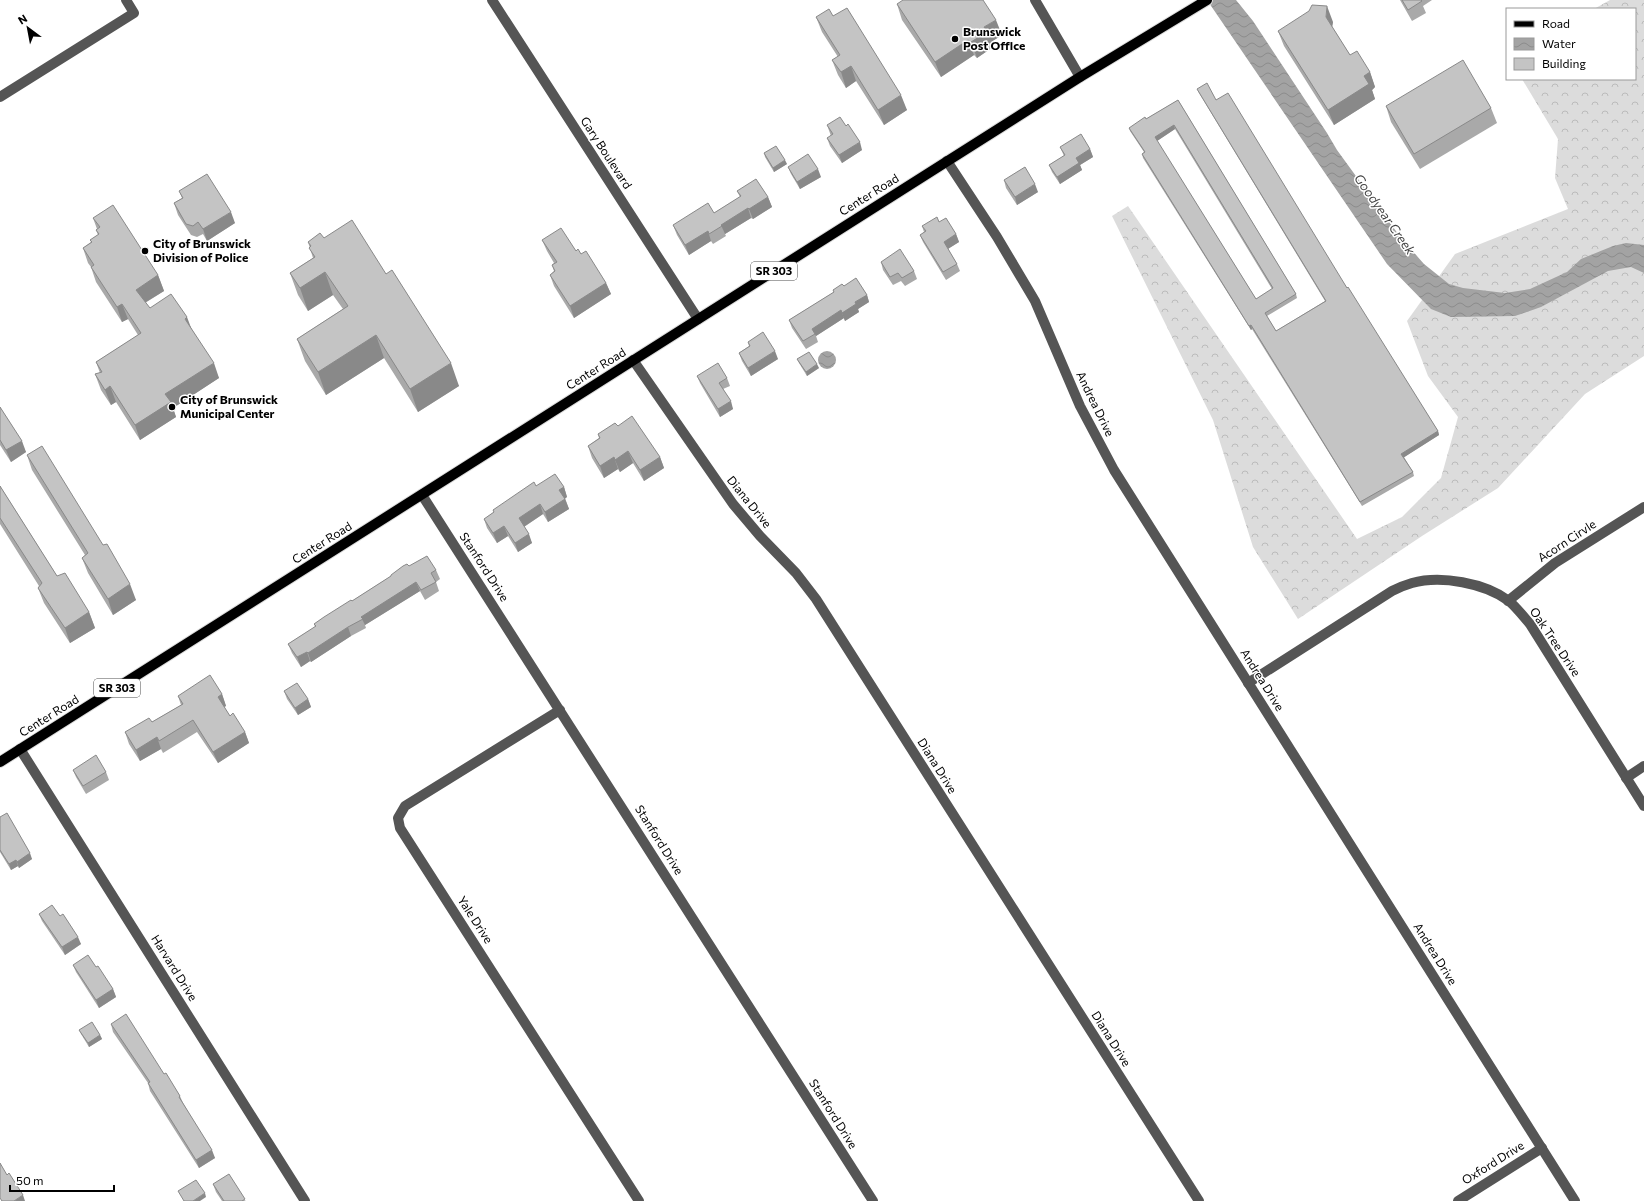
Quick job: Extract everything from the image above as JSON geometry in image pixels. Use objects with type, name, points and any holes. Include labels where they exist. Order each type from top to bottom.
[{"type":"main road","name":"Center Road","points":[[0,762],[1080,77],[1206,1]]},
{"type":"street","points":[[0,97],[134,13],[126,0]]},
{"type":"street","name":"Gary Boulevard","points":[[492,0],[698,319]]},
{"type":"street","points":[[1035,0],[1080,77]]},
{"type":"street","name":"Andrea Drive","points":[[947,161],[1008,256],[1034,301],[1080,406],[1114,470],[1576,1201]]},
{"type":"street","name":"Diana Drive","points":[[633,360],[733,504],[760,536],[796,573],[816,599],[1199,1201]]},
{"type":"street","name":"Stanford Drive","points":[[422,495],[873,1201]]},
{"type":"street","name":"Acorn Cirvle","points":[[1508,601],[1555,563],[1644,506]]},
{"type":"street","name":"Oak Tree Drive","points":[[1248,683],[1392,591],[1412,583],[1430,580],[1450,580],[1468,584],[1496,594],[1508,601],[1530,624],[1644,806]]},
{"type":"street","name":"Yale Drive","points":[[560,710],[405,806],[398,818],[400,828],[639,1201]]},
{"type":"street","name":"Harvard Drive","points":[[20,749],[305,1201]]},
{"type":"street","points":[[1626,778],[1644,766]]},
{"type":"street","name":"Oxford Drive","points":[[1458,1201],[1542,1148]]},
{"type":"green space","points":[[1610,0],[1644,0],[1644,356],[1585,394],[1498,488],[1422,536],[1298,619],[1253,547],[1213,420],[1112,216],[1128,206],[1357,539],[1402,517],[1441,478],[1458,417],[1428,376],[1407,321],[1455,254],[1568,209],[1555,178],[1558,139],[1523,80],[1636,80],[1636,8],[1596,8]]},
{"type":"water","points":[[1207,0],[1236,0],[1253,21],[1337,150],[1401,238],[1424,264],[1449,284],[1463,288],[1505,293],[1530,289],[1567,272],[1581,259],[1613,246],[1626,243],[1644,245],[1644,273],[1631,267],[1608,271],[1541,307],[1515,316],[1451,317],[1431,309],[1387,264]]},
{"type":"water","points":[[827,351],[833,354],[836,360],[833,366],[827,369],[821,366],[818,360],[821,354]]},
{"type":"building","name":"Brunswick Post Office","points":[[903,0],[983,0],[996,20],[984,27],[987,32],[971,42],[968,40],[935,62],[897,4]]},
{"type":"building","points":[[1402,0],[1421,0],[1422,1],[1408,10]]},
{"type":"building","points":[[1312,5],[1327,6],[1326,17],[1350,55],[1357,51],[1370,72],[1364,76],[1369,84],[1328,110],[1278,31],[1309,11]]},
{"type":"building","points":[[847,8],[901,95],[878,110],[851,66],[841,72],[832,60],[840,55],[816,17],[829,9],[833,16]]},
{"type":"building","points":[[1463,60],[1491,108],[1414,154],[1386,106]]},
{"type":"building","points":[[1207,83],[1216,100],[1228,93],[1347,288],[1348,287],[1438,431],[1401,454],[1413,472],[1360,502],[1251,325],[1249,326],[1142,154],[1145,152],[1129,128],[1145,117],[1146,119],[1178,100],[1296,294],[1265,313],[1276,331],[1326,301],[1197,89]],"holes":[[[1174,125],[1273,288],[1256,299],[1155,137]]]},
{"type":"building","points":[[840,117],[846,126],[848,124],[860,142],[839,155],[827,138],[833,134],[827,125]]},
{"type":"building","points":[[1081,134],[1090,149],[1076,158],[1079,163],[1057,177],[1049,165],[1065,155],[1060,147]]},
{"type":"building","points":[[776,146],[785,160],[773,168],[764,153]]},
{"type":"building","points":[[808,154],[818,169],[797,182],[788,167]]},
{"type":"building","points":[[1025,167],[1035,184],[1015,197],[1004,180]]},
{"type":"building","points":[[207,174],[231,212],[203,229],[198,222],[193,226],[186,224],[174,203],[183,198],[179,191]]},
{"type":"building","points":[[756,179],[768,197],[749,209],[748,208],[709,234],[708,231],[685,245],[673,225],[708,203],[714,213],[741,196],[737,191]]},
{"type":"building","points":[[113,205],[158,275],[136,290],[150,308],[171,294],[187,317],[185,319],[214,363],[165,394],[171,402],[135,425],[110,386],[105,390],[95,374],[102,372],[96,362],[141,333],[122,304],[117,307],[91,267],[94,265],[83,248],[92,242],[90,240],[99,234],[96,230],[100,227],[93,218]]},
{"type":"building","points":[[937,217],[939,222],[946,218],[956,234],[944,242],[957,264],[943,272],[920,235],[926,231],[922,226]]},
{"type":"building","points":[[352,220],[386,274],[392,270],[451,363],[410,389],[376,335],[318,372],[297,339],[348,306],[325,272],[300,288],[290,273],[315,257],[309,248],[311,246],[308,242],[320,233],[324,238]]},
{"type":"building","points":[[561,228],[576,251],[578,249],[581,254],[586,251],[606,283],[570,306],[550,275],[555,271],[552,265],[557,262],[542,240]]},
{"type":"building","points":[[900,249],[914,271],[902,278],[898,273],[890,277],[881,262]]},
{"type":"building","points":[[856,278],[867,295],[855,302],[856,304],[842,313],[841,310],[812,329],[815,334],[803,341],[789,320],[834,292],[833,290],[842,284],[844,286]]},
{"type":"building","points":[[763,332],[775,351],[748,368],[739,353],[750,346],[748,342]]},
{"type":"building","points":[[809,352],[817,364],[806,372],[797,359]]},
{"type":"building","points":[[718,363],[727,378],[719,383],[731,401],[718,409],[697,376]]},
{"type":"building","points":[[0,407],[22,441],[6,450],[0,440]]},
{"type":"building","points":[[632,416],[660,457],[640,470],[628,451],[615,460],[614,457],[600,466],[588,446],[600,438],[598,434],[615,423],[618,426]]},
{"type":"building","points":[[42,446],[103,545],[107,544],[130,584],[108,599],[82,558],[88,553],[27,455]]},
{"type":"building","points":[[555,474],[564,487],[559,490],[565,499],[545,512],[540,504],[519,518],[529,534],[515,543],[504,526],[493,533],[484,519],[494,512],[493,510],[534,482],[536,486]]},
{"type":"building","points":[[0,486],[57,576],[65,573],[89,612],[65,628],[38,588],[42,583],[0,518]]},
{"type":"building","points":[[427,556],[436,570],[431,573],[436,582],[421,590],[416,582],[361,617],[363,619],[308,653],[307,652],[297,657],[288,644],[316,626],[314,624],[324,617],[391,576],[403,566],[407,564],[409,566]]},
{"type":"building","points":[[210,675],[222,694],[218,697],[230,716],[233,713],[245,732],[213,752],[193,720],[159,741],[157,737],[136,750],[125,732],[149,718],[152,722],[183,704],[178,696]]},
{"type":"building","points":[[297,683],[308,699],[295,708],[284,691]]},
{"type":"building","points":[[96,755],[106,772],[83,786],[73,770]]},
{"type":"building","points":[[7,813],[30,853],[17,862],[16,860],[9,864],[0,850],[0,817]]},
{"type":"building","points":[[52,905],[60,916],[63,914],[78,937],[62,947],[39,914]]},
{"type":"building","points":[[88,955],[96,967],[98,966],[113,989],[96,1000],[73,965]]},
{"type":"building","points":[[126,1014],[164,1074],[166,1073],[212,1150],[196,1160],[148,1083],[150,1082],[111,1024]]},
{"type":"building","points":[[92,1022],[100,1035],[88,1043],[79,1030]]},
{"type":"building","points":[[0,1163],[7,1175],[9,1173],[23,1195],[14,1201],[2,1201],[0,1198]]},
{"type":"building","points":[[229,1174],[245,1199],[242,1201],[224,1201],[213,1184]]},
{"type":"building","points":[[196,1180],[205,1193],[193,1201],[184,1201],[178,1191]]},
{"type":"place","name":"Brunswick Post Office","points":[[955,39]]},
{"type":"place","name":"City of Brunswick Division of Police","points":[[145,251]]},
{"type":"place","name":"City of Brunswick Municipal Center","points":[[172,407]]},
{"type":"water label","name":"Goodyear Creek","points":[[1385,214]]}]
